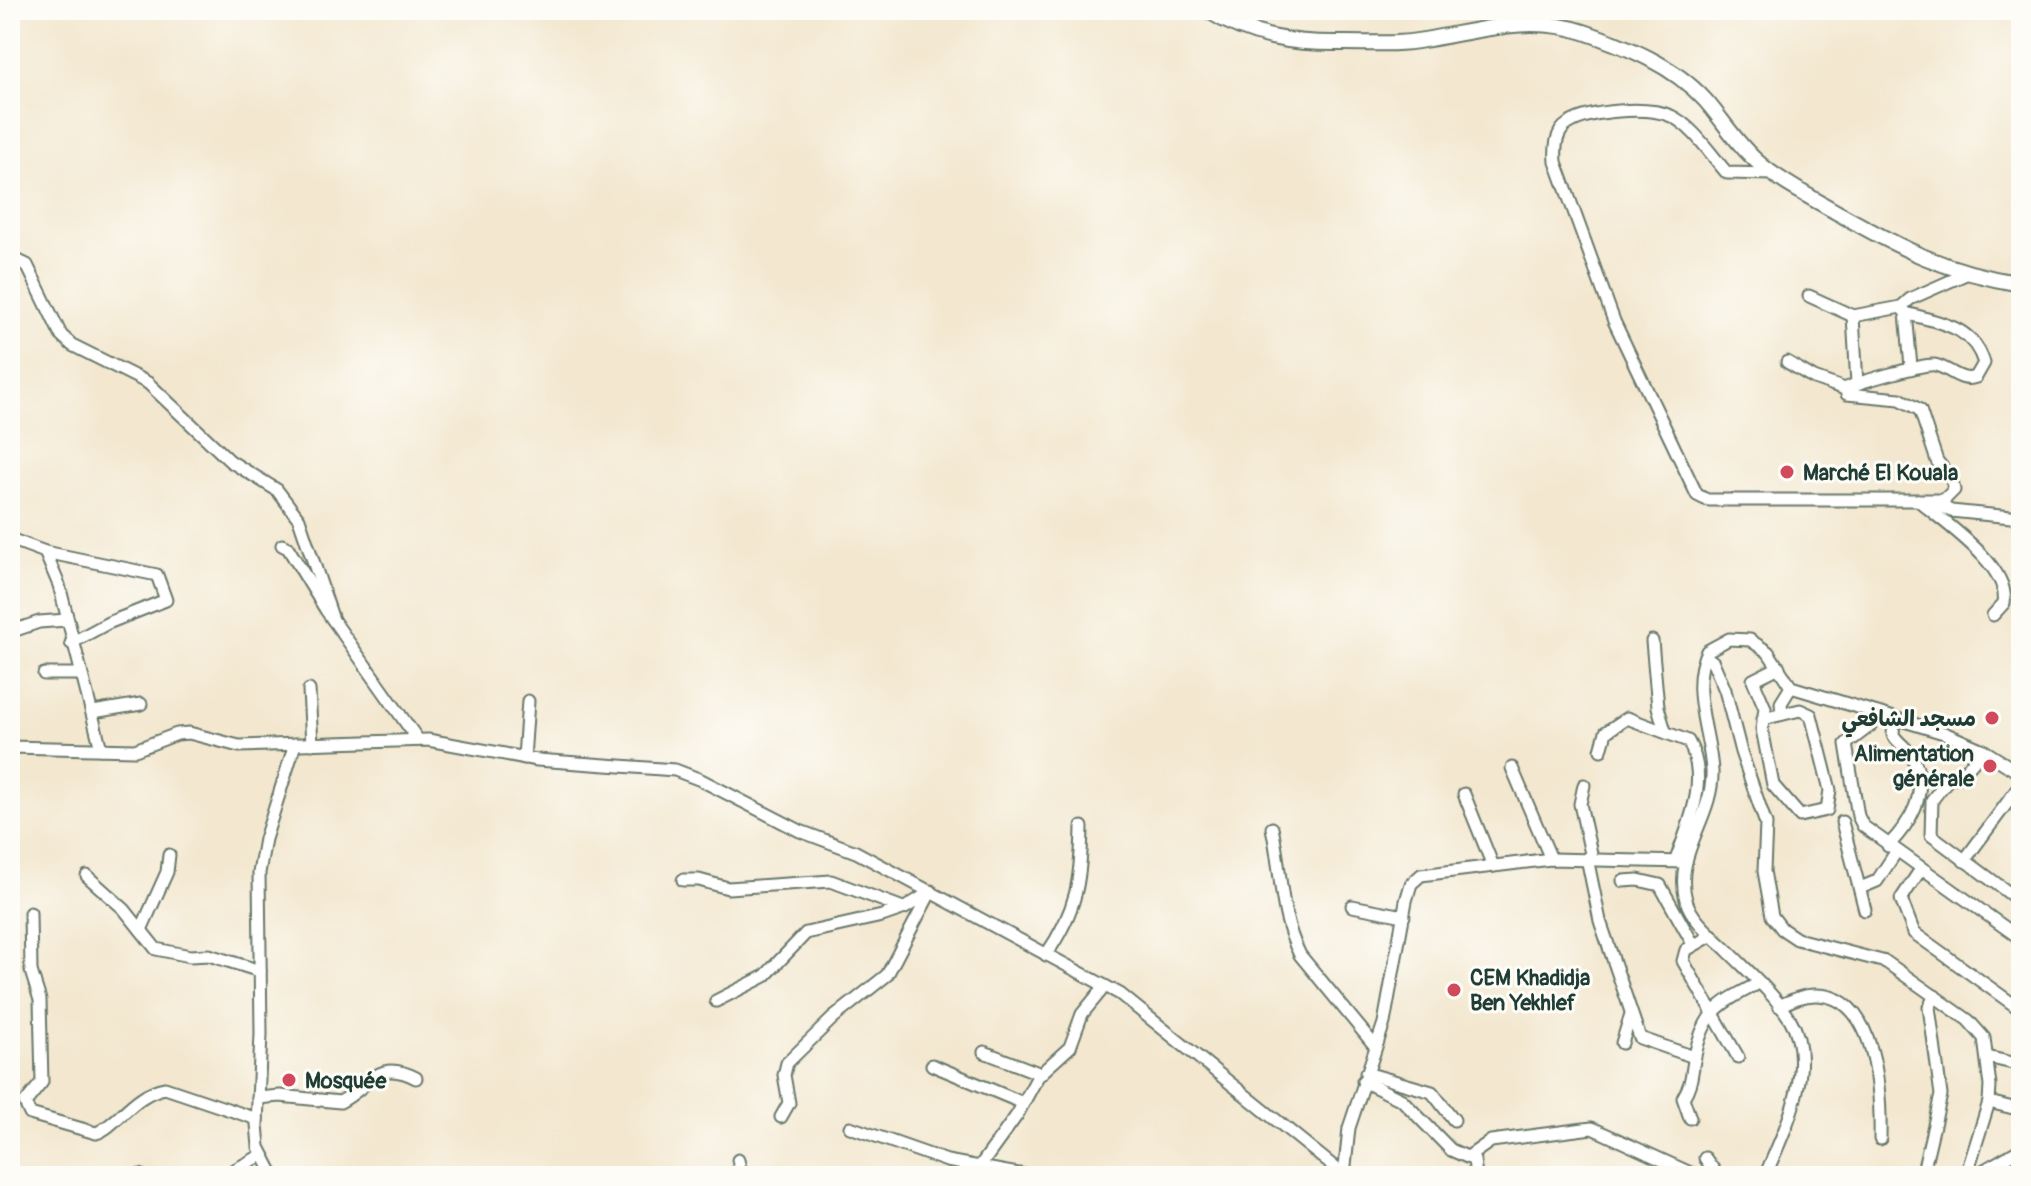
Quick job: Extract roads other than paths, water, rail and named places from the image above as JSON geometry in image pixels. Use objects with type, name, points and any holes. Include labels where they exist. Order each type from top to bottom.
[{"type":"main road","points":[[1207,10],[1248,31],[1305,44],[1402,43],[1492,26],[1527,23],[1553,24],[1581,31],[1644,56],[1683,79],[1757,162],[1912,254],[1966,274],[2021,284]]},
{"type":"street","points":[[1773,174],[1727,173],[1686,127],[1673,117],[1655,111],[1635,110],[1579,120],[1568,124],[1554,146],[1556,162],[1614,321],[1697,495],[1707,500],[1944,500],[1954,490],[1952,480],[1937,461],[1920,410],[1900,399],[1847,394],[1851,386],[1853,316]]},
{"type":"street","points":[[10,257],[27,265],[61,335],[72,345],[148,383],[230,461],[277,490],[299,519],[333,620]]},
{"type":"street","points":[[1911,367],[1904,310],[1910,299],[1966,274]]},
{"type":"street","points":[[1787,362],[1851,386],[1911,367],[1934,365],[1969,380],[1976,377],[1984,363],[1977,348],[1957,328],[1904,310],[1853,316],[1809,296]]},
{"type":"street","points":[[1923,500],[1951,511],[2021,518]]},
{"type":"street","points":[[1923,500],[2003,579],[2004,603],[1993,615]]},
{"type":"street","points":[[10,539],[45,552],[157,575],[166,600],[108,623],[71,643]]},
{"type":"street","points":[[282,545],[288,548],[333,620],[418,740]]},
{"type":"street","points":[[45,552],[59,585],[71,643],[101,749]]},
{"type":"street","points":[[10,632],[39,622],[67,620]]},
{"type":"street","points":[[1681,861],[1711,795],[1711,753],[1700,684],[1705,656],[1729,639],[1750,640],[1768,652],[1791,687],[1894,718],[1983,750],[2021,774]]},
{"type":"street","points":[[1652,641],[1658,707],[1665,731]]},
{"type":"street","points":[[1705,656],[1713,662],[1725,690],[1741,752],[1766,824],[1764,871],[1772,916],[1782,929],[1797,939],[1873,956],[1979,1029],[1987,1057],[1989,1102],[1966,1176]]},
{"type":"street","points":[[1763,719],[1800,710],[1814,720],[1830,790],[1830,804],[1821,813],[1800,816],[1773,785],[1763,719],[1765,708],[1753,680],[1779,667]]},
{"type":"street","points":[[44,674],[81,674]]},
{"type":"street","points":[[1782,714],[1781,703],[1791,687]]},
{"type":"street","points":[[309,690],[312,744]]},
{"type":"street","points":[[524,758],[528,701]]},
{"type":"street","points":[[93,712],[141,704]]},
{"type":"street","points":[[1877,713],[1871,725],[1850,739],[1846,752],[1858,816],[1863,826],[2021,939]]},
{"type":"street","points":[[1601,750],[1606,732],[1627,718],[1688,741],[1698,766],[1696,802],[1681,861],[1686,900],[1712,935],[1791,1021],[1800,1048],[1801,1067],[1765,1176]]},
{"type":"street","points":[[1860,888],[1877,881],[1892,849],[1910,823],[1920,787],[1913,758],[1893,735],[1894,718]]},
{"type":"street","points":[[10,747],[135,750],[177,734],[189,733],[239,746],[418,740],[524,758],[675,770],[701,780],[800,831],[856,852],[1105,986],[1140,1009],[1344,1175]]},
{"type":"street","points":[[274,1176],[262,1155],[257,1119],[259,873],[269,824],[295,744]]},
{"type":"street","points":[[1983,750],[1960,777],[1950,777],[1932,800],[1931,835],[2020,900]]},
{"type":"street","points":[[1512,768],[1551,859]]},
{"type":"street","points":[[1964,861],[2021,784]]},
{"type":"street","points":[[1584,785],[1580,804],[1600,921],[1631,1014],[1643,1040],[1694,1057]]},
{"type":"street","points":[[1464,794],[1493,866]]},
{"type":"street","points":[[1842,822],[1865,910]]},
{"type":"street","points":[[1046,955],[1069,919],[1082,877],[1082,827]]},
{"type":"street","points":[[1272,828],[1282,904],[1292,941],[1300,955],[1375,1046]]},
{"type":"street","points":[[141,930],[167,872],[169,855]]},
{"type":"street","points":[[1344,1175],[1349,1128],[1384,1023],[1411,884],[1421,875],[1551,859],[1681,861]]},
{"type":"street","points":[[1921,869],[1901,899],[1914,933],[2021,1010]]},
{"type":"street","points":[[87,876],[156,949],[190,956],[209,955],[260,971]]},
{"type":"street","points":[[683,880],[699,880],[728,888],[831,881],[905,908]]},
{"type":"street","points":[[1623,881],[1638,880],[1660,885],[1693,944]]},
{"type":"street","points":[[716,1001],[765,976],[806,933],[905,908],[931,891]]},
{"type":"street","points":[[781,1117],[789,1103],[784,1075],[787,1063],[833,1018],[887,975],[931,891]]},
{"type":"street","points":[[1352,906],[1404,916]]},
{"type":"street","points":[[30,913],[31,971],[40,1000],[42,1082],[25,1103],[30,1114],[78,1130],[100,1132],[125,1109],[153,1091],[165,1088],[257,1119]]},
{"type":"street","points":[[1712,935],[1686,950],[1683,961],[1738,1057]]},
{"type":"street","points":[[1690,1118],[1683,1103],[1694,1077],[1694,1057],[1711,1011],[1759,983]]},
{"type":"street","points":[[976,1171],[1041,1074],[1070,1047],[1082,1014],[1105,986]]},
{"type":"street","points":[[1779,1006],[1803,996],[1822,995],[1838,1001],[1853,1013],[1870,1044],[1875,1063],[1881,1101],[1880,1139]]},
{"type":"street","points":[[1922,1176],[1941,1095],[1929,1007],[1935,996]]},
{"type":"street","points":[[1622,1043],[1631,1014]]},
{"type":"street","points":[[984,1052],[1041,1074]]},
{"type":"street","points":[[1987,1057],[2021,1065]]},
{"type":"street","points":[[932,1065],[1023,1103]]},
{"type":"street","points":[[258,1098],[280,1096],[340,1102],[380,1072],[401,1071],[416,1078]]},
{"type":"street","points":[[1365,1077],[1432,1092],[1454,1120]]},
{"type":"street","points":[[1365,1077],[1402,1100],[1451,1150],[1468,1157],[1477,1166],[1476,1176]]},
{"type":"street","points":[[1989,1102],[2021,1110]]},
{"type":"street","points":[[850,1127],[976,1171],[1029,1176]]},
{"type":"street","points":[[1468,1157],[1491,1141],[1592,1128],[1697,1176]]},
{"type":"street","points":[[1974,1176],[2021,1149]]},
{"type":"street","points":[[223,1176],[262,1155]]},
{"type":"street","points":[[1705,1158],[1718,1176]]},
{"type":"street","points":[[738,1160],[742,1176]]},
{"type":"place","name":"Marché El Kouala","points":[[1787,472]]},
{"type":"place","name":"مسجد الشافعي","points":[[1992,718]]},
{"type":"place","name":"Alimentation générale","points":[[1990,766]]},
{"type":"place","name":"CEM Khadidja Ben Yekhlef","points":[[1454,990]]},
{"type":"place","name":"Mosquée","points":[[289,1080]]}]
